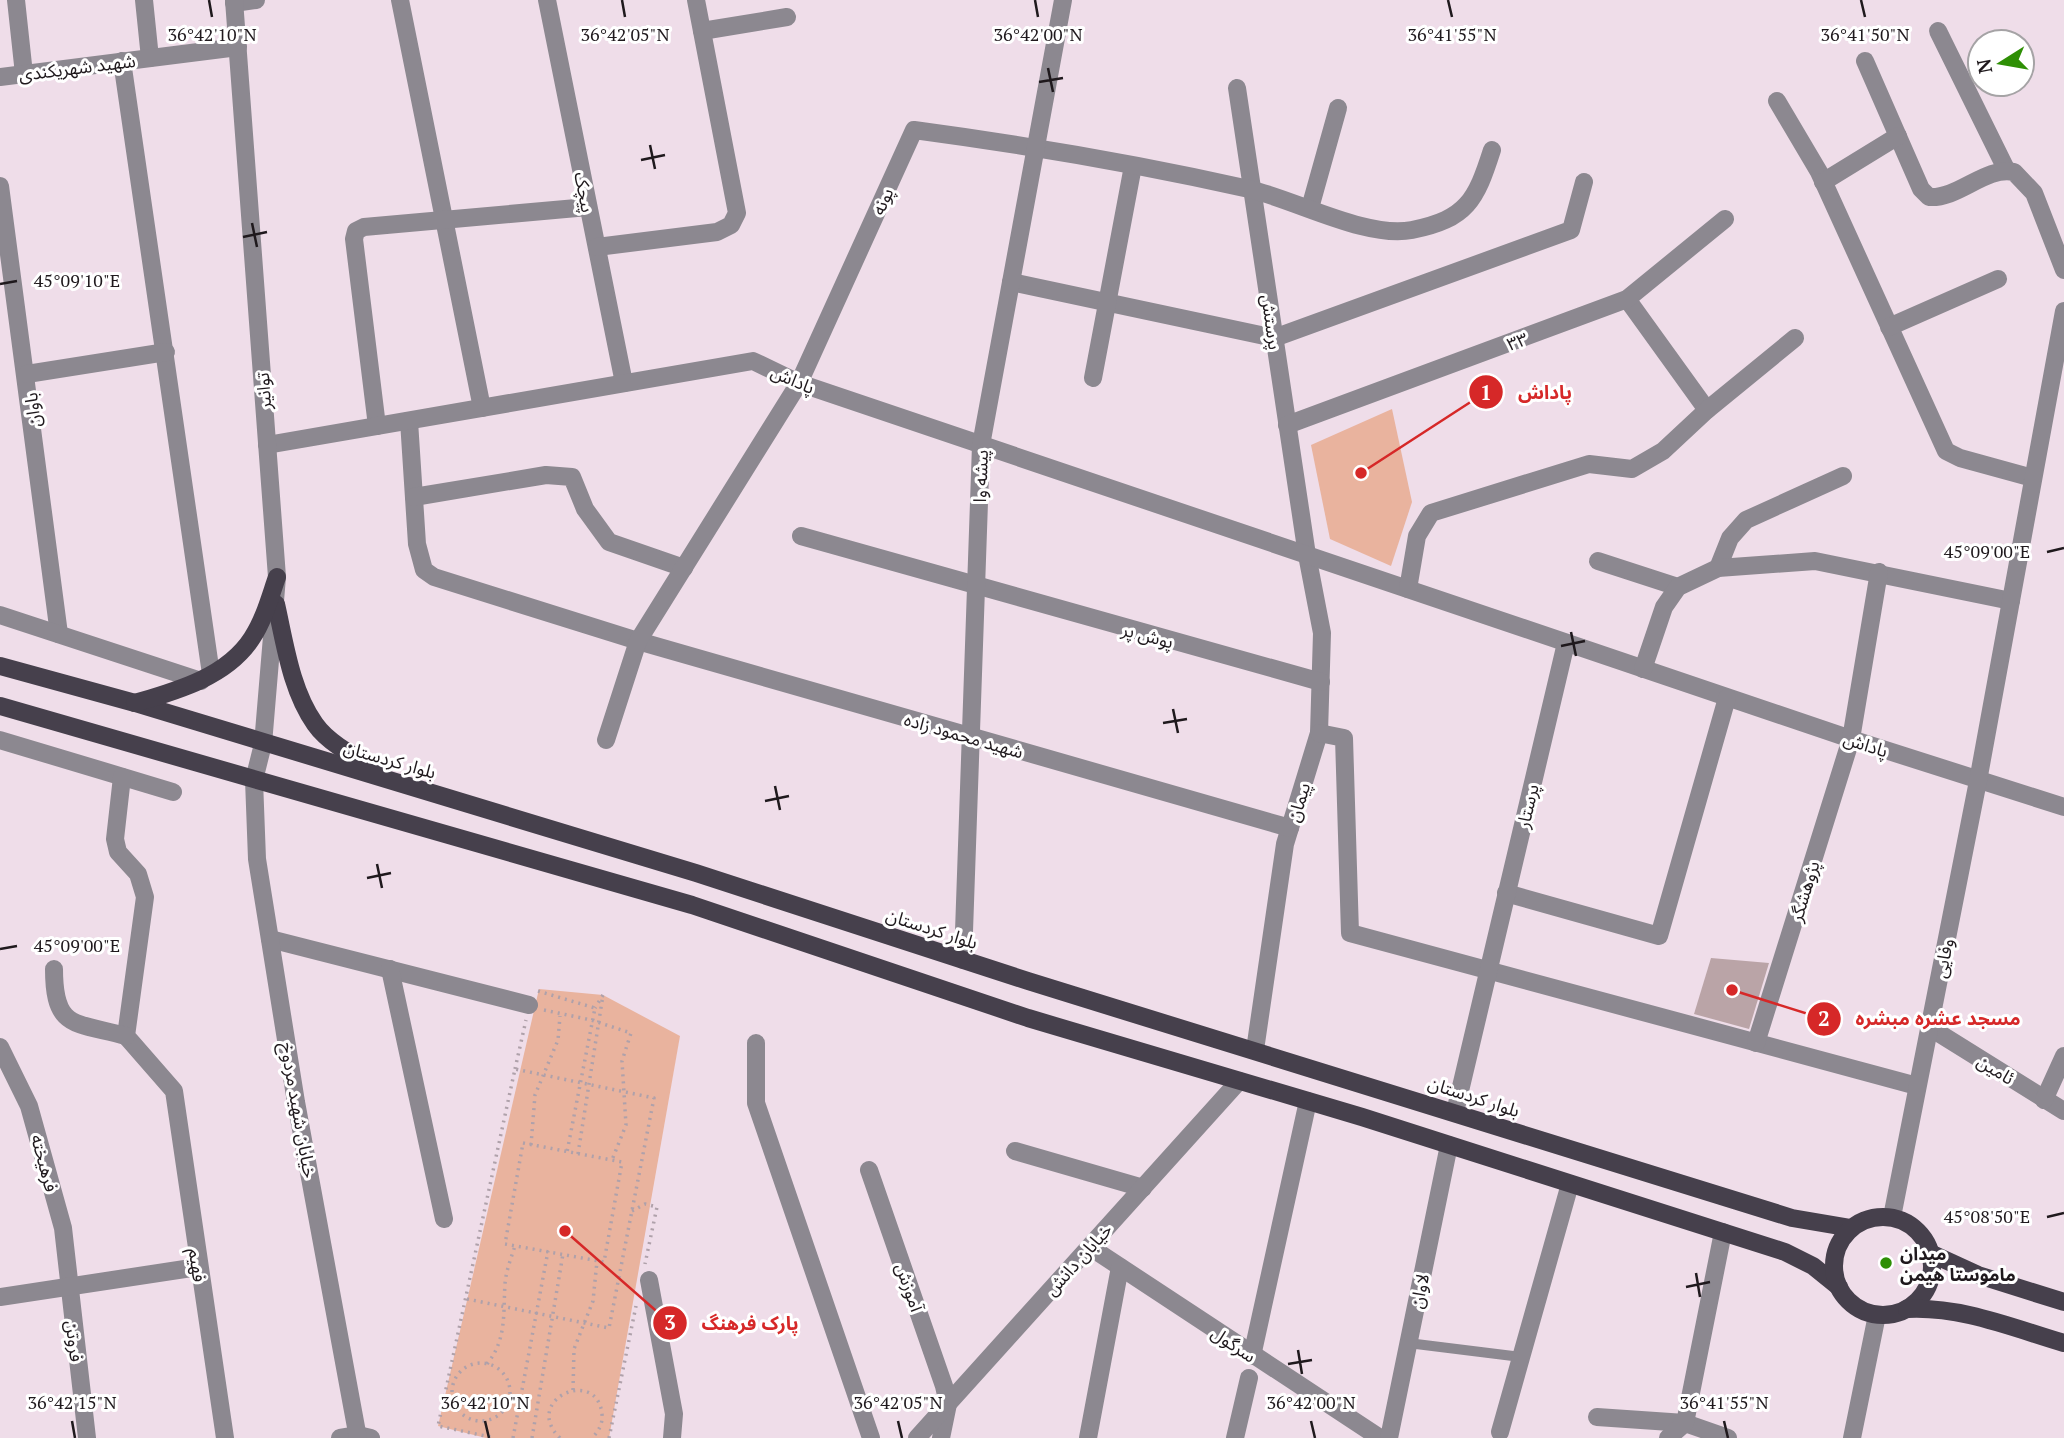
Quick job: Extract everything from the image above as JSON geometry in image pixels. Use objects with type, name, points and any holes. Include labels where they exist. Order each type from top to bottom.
[{"type":"main road","points":[[135,703],[206,677],[252,639],[277,577]]},
{"type":"main road","points":[[276,604],[299,693],[316,726],[347,752],[401,783]]},
{"type":"main road","name":"بلوار کردستان","points":[[0,666],[135,703],[262,744],[401,783],[696,873],[963,960],[1792,1219],[1852,1228]]},
{"type":"main road","points":[[0,706],[692,905],[1028,1018],[1308,1101],[1785,1252],[1813,1266],[1839,1287]]},
{"type":"main road","points":[[1907,1309],[1920,1299],[1928,1285],[1932,1269],[1930,1253],[1923,1238],[1912,1227],[1892,1217],[1866,1220],[1852,1228],[1841,1241],[1835,1256],[1834,1272],[1848,1301],[1861,1310],[1877,1315],[1907,1309],[1932,1308],[1972,1315],[2064,1343]]},
{"type":"main road","points":[[1930,1253],[1978,1275],[2064,1302]]},
{"type":"street","points":[[16,0],[24,74]]},
{"type":"street","points":[[144,0],[150,58]]},
{"type":"street","points":[[234,2],[256,0]]},
{"type":"street","points":[[400,0],[482,408]]},
{"type":"street","name":"پیچک","points":[[547,0],[624,383]]},
{"type":"street","points":[[597,247],[717,232],[731,225],[737,213],[696,0]]},
{"type":"street","name":"پیشه وا","points":[[963,960],[981,444],[1063,0]]},
{"type":"street","name":"توانیر","points":[[234,2],[277,577],[262,744],[254,780]]},
{"type":"street","points":[[702,31],[787,17]]},
{"type":"street","points":[[1938,31],[2007,171]]},
{"type":"street","name":"شهید شهریکندی","points":[[0,76],[238,47]]},
{"type":"street","points":[[0,615],[206,677],[166,352],[121,61]]},
{"type":"street","points":[[1865,61],[1921,189],[1929,197],[1941,198],[2007,171],[2021,176],[2034,193],[2064,270]]},
{"type":"street","name":"پرستش","points":[[1237,88],[1307,555]]},
{"type":"street","points":[[1777,100],[1823,182],[1935,434],[1946,451],[1960,458],[2033,478]]},
{"type":"street","points":[[1310,208],[1338,108]]},
{"type":"street","name":"پونه","points":[[799,383],[914,130],[1036,146]]},
{"type":"street","points":[[1823,182],[1898,135]]},
{"type":"street","points":[[1036,146],[1252,190],[1378,231],[1409,230],[1435,224],[1457,214],[1478,193],[1492,150]]},
{"type":"street","points":[[1093,378],[1105,302],[1133,166]]},
{"type":"street","points":[[1011,282],[1274,338],[1571,230],[1584,182]]},
{"type":"street","name":"باوان","points":[[0,186],[27,374],[59,634]]},
{"type":"street","points":[[377,426],[354,239],[356,231],[364,227],[588,207]]},
{"type":"street","name":"۳۳","points":[[1287,425],[1627,299],[1726,219]]},
{"type":"street","points":[[1889,327],[1998,279]]},
{"type":"street","points":[[1627,299],[1707,410]]},
{"type":"street","name":"وفایی","points":[[1892,1217],[1978,781],[2064,311]]},
{"type":"street","points":[[1408,589],[1417,536],[1431,513],[1589,464],[1632,469],[1663,451],[1707,410],[1795,338]]},
{"type":"street","points":[[27,374],[166,352]]},
{"type":"street","name":"پاداش","points":[[267,445],[752,361],[799,383],[1727,698],[2064,807]]},
{"type":"street","points":[[606,740],[638,641],[799,383]]},
{"type":"street","name":"شهید محمود زاده","points":[[409,421],[420,558],[424,570],[434,577],[638,641],[1290,828]]},
{"type":"street","points":[[414,498],[546,475],[572,477],[585,509],[609,542],[684,568]]},
{"type":"street","points":[[1718,568],[1730,538],[1746,520],[1843,476]]},
{"type":"street","name":"پوش پر","points":[[801,537],[1321,682]]},
{"type":"street","name":"پیمان","points":[[1255,1050],[1290,828],[1319,733],[1322,633],[1307,555]]},
{"type":"street","points":[[1598,561],[1678,587]]},
{"type":"street","points":[[1643,669],[1664,607],[1678,587],[1718,568],[1815,561],[2011,601]]},
{"type":"street","name":"پژوهشگر","points":[[1756,1043],[1851,739],[1879,572]]},
{"type":"street","name":"پرستار","points":[[1455,1112],[1566,643]]},
{"type":"street","points":[[1506,893],[1659,936],[1727,698]]},
{"type":"street","points":[[1319,733],[1344,738],[1350,933],[1917,1086]]},
{"type":"street","points":[[0,740],[173,792]]},
{"type":"street","points":[[54,969],[54,997],[60,1013],[69,1021],[126,1035],[145,897],[143,885],[118,852],[115,839],[122,777]]},
{"type":"street","name":"خیابان شهید مردوخ","points":[[254,780],[257,859],[296,1102],[362,1437]]},
{"type":"street","points":[[270,939],[529,1005]]},
{"type":"street","points":[[390,970],[444,1219]]},
{"type":"street","name":"ئامین","points":[[1929,1027],[2064,1111]]},
{"type":"street","name":"فهیم","points":[[126,1035],[174,1091],[225,1438]]},
{"type":"street","points":[[756,1043],[756,1103],[871,1438]]},
{"type":"street","name":"فرهیخته","points":[[0,1047],[29,1106],[63,1228],[68,1286]]},
{"type":"street","points":[[2045,1100],[2064,1056]]},
{"type":"street","name":"خیابان دانش","points":[[917,1438],[1239,1081]]},
{"type":"street","points":[[1252,1356],[1308,1101]]},
{"type":"street","name":"لاوان","points":[[1389,1438],[1449,1145]]},
{"type":"street","points":[[1015,1151],[1143,1188]]},
{"type":"street","name":"آموزش","points":[[869,1170],[948,1404]]},
{"type":"street","points":[[1500,1432],[1570,1184]]},
{"type":"street","points":[[1668,1438],[1685,1423],[1723,1232]]},
{"type":"street","name":"سرگول","points":[[1090,1247],[1380,1438]]},
{"type":"street","points":[[0,1297],[198,1267]]},
{"type":"street","points":[[1088,1438],[1120,1267]]},
{"type":"street","points":[[646,1278],[674,1415],[672,1438]]},
{"type":"street","name":"فروتن","points":[[68,1286],[87,1438]]},
{"type":"street","points":[[1852,1438],[1877,1315]]},
{"type":"street","points":[[1235,1438],[1249,1378]]},
{"type":"street","points":[[941,1438],[948,1404]]},
{"type":"street","points":[[1597,1417],[1685,1423],[1728,1438]]},
{"type":"street","points":[[340,1438],[362,1437]]},
{"type":"lane","points":[[1408,1343],[1521,1357]]},
{"type":"path","points":[[495,1438],[439,1426],[529,1005],[539,989],[595,1008]]},
{"type":"path","points":[[568,1152],[591,1020],[603,995],[578,1154]]},
{"type":"path","points":[[529,1005],[631,1033],[622,1061],[626,1125],[612,1160]]},
{"type":"path","points":[[531,1145],[535,1096],[558,1040],[560,1015]]},
{"type":"path","points":[[467,1299],[610,1328],[654,1098],[515,1069]]},
{"type":"path","points":[[523,1143],[568,1152],[622,1162],[604,1262],[505,1244],[523,1143]]},
{"type":"path","points":[[632,1211],[645,1204],[657,1207],[646,1278]]},
{"type":"path","points":[[487,1364],[504,1374],[510,1392],[504,1410],[489,1420],[480,1421],[463,1415],[453,1399],[452,1389],[455,1380],[468,1366],[487,1364],[499,1349],[505,1307],[505,1281],[515,1246]]},
{"type":"path","points":[[513,1438],[548,1251]]},
{"type":"path","points":[[532,1438],[550,1316],[563,1254]]},
{"type":"path","points":[[573,1390],[573,1358],[582,1322],[593,1301],[597,1261]]},
{"type":"path","points":[[609,1438],[636,1303]]},
{"type":"path","points":[[560,1438],[550,1423],[551,1406],[564,1392],[573,1390],[591,1394],[602,1409],[601,1427],[592,1438]]},
{"type":"shaded area","points":[[1392,409],[1412,502],[1391,566],[1330,539],[1311,445]]},
{"type":"shaded area","points":[[539,989],[603,995],[680,1036],[609,1438],[486,1438],[438,1426]]},
{"type":"building","points":[[1711,958],[1769,963],[1749,1029],[1694,1014]]},
{"type":"place","name":"پاداش","points":[[1361,473]]},
{"type":"place","name":"مسجد عشره مبشره","points":[[1732,990]]},
{"type":"place","name":"پارک فرهنگ","points":[[565,1231]]},
{"type":"place","name":"میدان ماموستا هیمن","points":[[1886,1263]]}]
